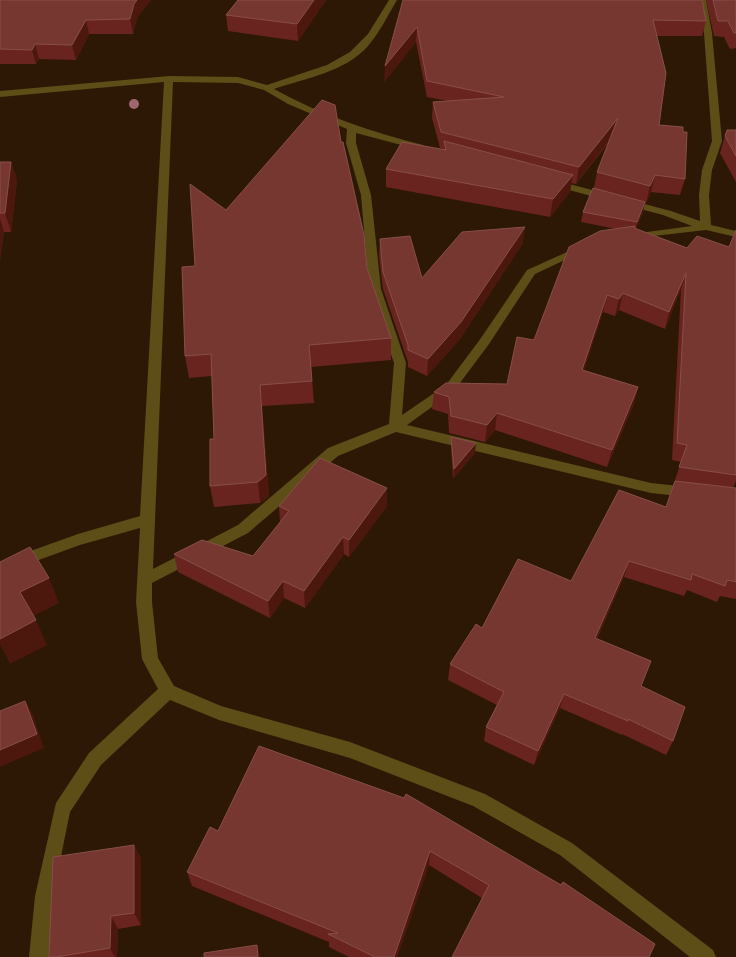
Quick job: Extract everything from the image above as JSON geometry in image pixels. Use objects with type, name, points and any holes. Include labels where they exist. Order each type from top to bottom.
[{"type":"street","points":[[267,88],[328,67],[348,57],[363,45],[393,0]]},
{"type":"street","points":[[702,0],[708,33],[717,141],[707,170],[704,195],[706,227]]},
{"type":"street","points":[[169,79],[144,602],[150,659],[168,691],[219,713],[350,750],[479,800],[566,849],[706,957]]},
{"type":"street","points":[[0,94],[169,79],[238,80],[267,88],[291,102],[366,133],[432,151]]},
{"type":"street","points":[[352,127],[351,143],[366,195],[375,289],[400,363],[395,427]]},
{"type":"street","points":[[545,181],[667,212],[706,227],[736,234]]},
{"type":"street","points":[[621,239],[706,227]]},
{"type":"street","points":[[145,580],[243,529],[333,452],[395,427],[450,388],[485,342],[530,272],[572,256],[593,243]]},
{"type":"street","points":[[395,427],[651,488],[702,494]]},
{"type":"street","points":[[0,568],[78,540],[147,520]]},
{"type":"street","points":[[39,957],[44,896],[62,810],[95,759],[168,691]]},
{"type":"building","points":[[0,0],[137,0],[130,19],[86,20],[72,45],[35,44],[32,50],[0,49]]},
{"type":"building","points":[[238,0],[314,0],[297,24],[226,15]]},
{"type":"building","points":[[403,0],[702,0],[706,21],[653,20],[666,73],[659,125],[683,127],[683,132],[687,132],[685,179],[655,175],[650,186],[597,172],[618,118],[579,167],[441,132],[433,102],[504,97],[427,81],[417,27],[385,66]]},
{"type":"building","points":[[713,0],[736,0],[736,33],[734,33],[728,21],[718,21]]},
{"type":"building","points":[[322,100],[335,105],[341,142],[343,142],[364,235],[367,268],[391,338],[309,345],[312,381],[260,385],[266,475],[258,482],[210,486],[210,439],[214,439],[211,354],[185,356],[182,267],[195,266],[190,184],[226,210]]},
{"type":"building","points":[[727,130],[736,130],[736,156],[725,136]]},
{"type":"building","points":[[444,141],[573,175],[553,199],[386,169],[402,142],[446,150]]},
{"type":"building","points":[[0,162],[11,162],[5,213],[0,213]]},
{"type":"building","points":[[593,188],[645,202],[637,222],[583,212]]},
{"type":"building","points":[[635,226],[634,228],[687,248],[697,236],[729,247],[736,230],[736,475],[679,467],[687,445],[677,443],[686,273],[669,312],[623,293],[619,299],[607,295],[582,370],[638,387],[612,450],[497,413],[487,425],[451,416],[449,397],[434,392],[446,383],[507,384],[517,337],[534,340],[569,247],[600,231]]},
{"type":"building","points":[[525,227],[461,322],[428,359],[408,350],[408,345],[383,272],[380,239],[410,236],[422,278],[462,232]]},
{"type":"building","points":[[451,437],[476,443],[454,469]]},
{"type":"building","points":[[320,458],[387,488],[349,540],[343,537],[304,591],[283,581],[268,601],[174,554],[202,540],[253,556],[289,511],[279,506]]},
{"type":"building","points":[[675,481],[736,488],[736,582],[727,580],[725,586],[692,574],[691,580],[629,561],[595,638],[651,661],[641,686],[685,707],[673,741],[628,719],[628,721],[564,694],[538,751],[486,727],[504,692],[450,664],[476,624],[482,628],[518,559],[571,581],[619,490],[666,507]]},
{"type":"building","points":[[30,547],[49,578],[20,592],[36,620],[0,639],[0,562]]},
{"type":"building","points":[[25,701],[37,734],[0,750],[0,711]]},
{"type":"building","points":[[259,746],[404,798],[406,794],[561,885],[563,882],[655,944],[649,957],[452,957],[489,885],[430,851],[394,957],[375,957],[328,934],[338,933],[187,872],[210,827],[218,831]]},
{"type":"building","points":[[134,845],[134,913],[111,916],[110,948],[49,957],[53,857]]},
{"type":"building","points":[[257,945],[258,957],[204,957],[204,953]]}]
